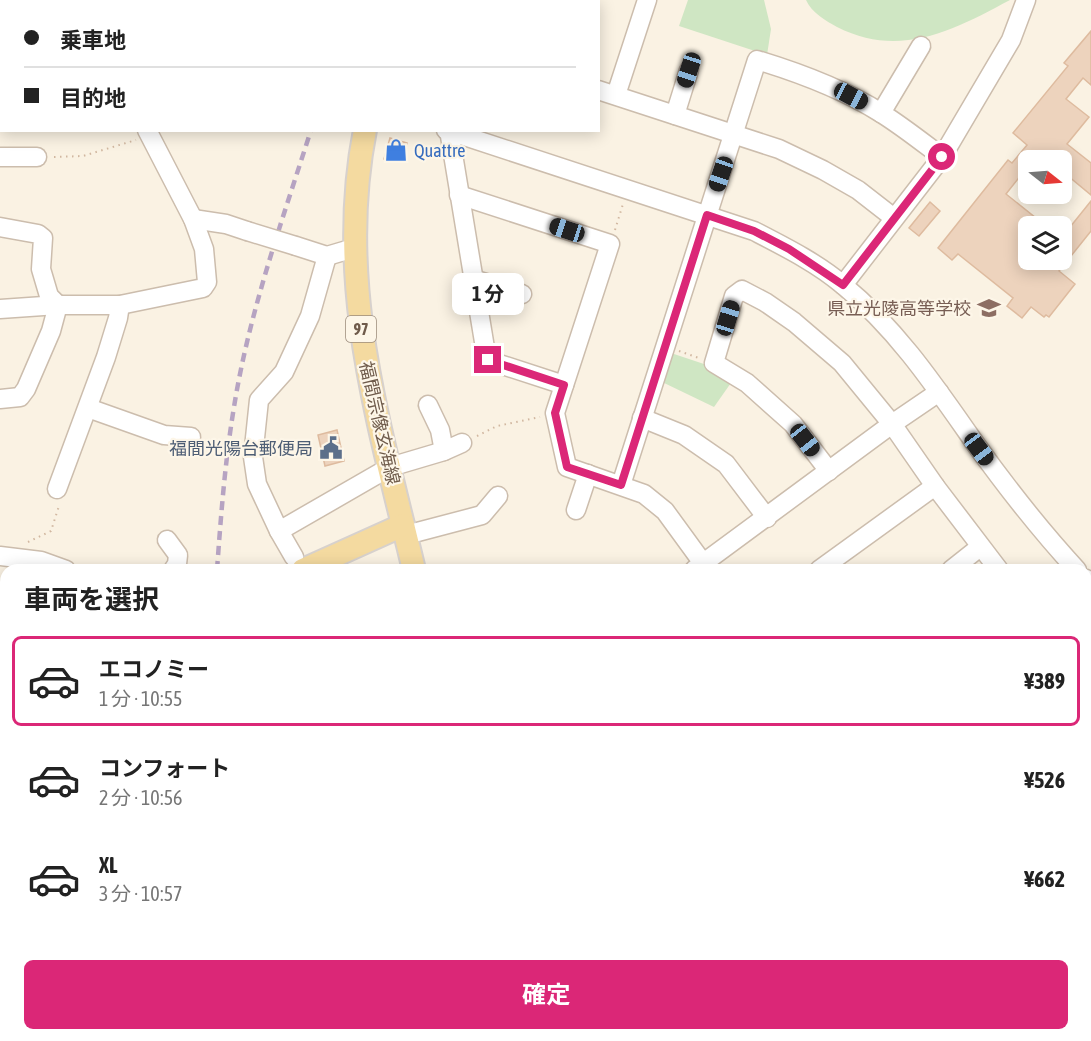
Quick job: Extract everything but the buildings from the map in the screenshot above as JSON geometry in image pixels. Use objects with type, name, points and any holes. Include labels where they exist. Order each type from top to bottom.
[{"type":"main road","name":"福間宗像玄海線","points":[[365,132],[356,203],[354,248],[361,336],[412,564]]},
{"type":"main road","points":[[298,564],[339,554],[404,530]]},
{"type":"street","points":[[647,0],[607,92],[779,149],[858,190],[894,218]]},
{"type":"street","points":[[843,285],[942,157],[1011,39],[1026,0]]},
{"type":"street","points":[[881,113],[921,46]]},
{"type":"street","points":[[621,485],[757,60],[806,75],[881,113],[942,157]]},
{"type":"street","points":[[675,115],[689,70]]},
{"type":"street","points":[[448,132],[488,360],[564,385]]},
{"type":"street","points":[[451,132],[754,231],[780,244],[843,285],[898,338],[1034,521],[1072,564]]},
{"type":"street","points":[[0,309],[58,305],[120,305],[203,288],[207,282],[204,249],[193,219],[148,133]]},
{"type":"street","points":[[0,157],[37,157]]},
{"type":"street","points":[[459,195],[610,244],[555,413],[567,467],[644,494],[665,511],[699,564]]},
{"type":"street","points":[[193,219],[226,224],[327,256],[354,248]]},
{"type":"street","points":[[204,249],[226,224]]},
{"type":"street","points":[[0,227],[38,234],[43,238],[41,269],[49,296],[58,305]]},
{"type":"street","points":[[298,564],[279,531],[257,484],[253,457],[260,400],[284,372],[310,316],[327,256]]},
{"type":"street","points":[[473,279],[522,294]]},
{"type":"street","points":[[829,471],[793,424],[747,384],[714,363],[735,296],[742,290],[765,302],[794,322],[842,363],[892,424],[994,564]]},
{"type":"street","points":[[0,399],[20,397],[26,390],[51,332],[58,305]]},
{"type":"street","points":[[57,489],[109,347],[120,305]]},
{"type":"street","points":[[707,564],[892,424],[939,392]]},
{"type":"street","points":[[428,405],[440,430],[444,451]]},
{"type":"street","points":[[88,408],[164,435],[191,437]]},
{"type":"street","points":[[642,418],[684,435],[726,464],[767,518]]},
{"type":"street","points":[[279,531],[390,467],[444,451],[462,443]]},
{"type":"street","points":[[576,510],[588,474]]},
{"type":"street","points":[[827,564],[935,486]]},
{"type":"street","points":[[404,530],[482,514],[498,496]]},
{"type":"street","points":[[167,540],[178,555],[177,564]]},
{"type":"street","points":[[959,564],[980,547]]},
{"type":"street","points":[[7,556],[49,564]]},
{"type":"path","points":[[37,157],[83,156],[148,133]]},
{"type":"path","points":[[610,244],[624,202]]},
{"type":"path","points":[[674,350],[714,363]]},
{"type":"path","points":[[462,443],[497,426],[555,413]]},
{"type":"path","points":[[7,556],[51,531],[61,500],[57,489]]},
{"type":"green space","points":[[688,0],[764,0],[771,29],[767,55],[679,26]]},
{"type":"green space","points":[[806,0],[1010,0],[968,21],[926,37],[883,40],[860,36],[837,27],[815,12]]},
{"type":"green space","points":[[668,352],[707,365],[733,380],[714,407],[660,381]]},
{"type":"railway","points":[[217,564],[228,448],[240,372],[267,267],[310,132]]},
{"type":"place","name":"Quattre","points":[[396,150]]},
{"type":"place","name":"県立光陵高等学校","points":[[989,308]]},
{"type":"place","name":"福間光陽台郵便局","points":[[331,448]]},
{"type":"route","points":[[488,360],[564,385],[555,413],[567,467],[621,485],[707,215],[754,231],[789,249],[843,285],[942,157]]}]
